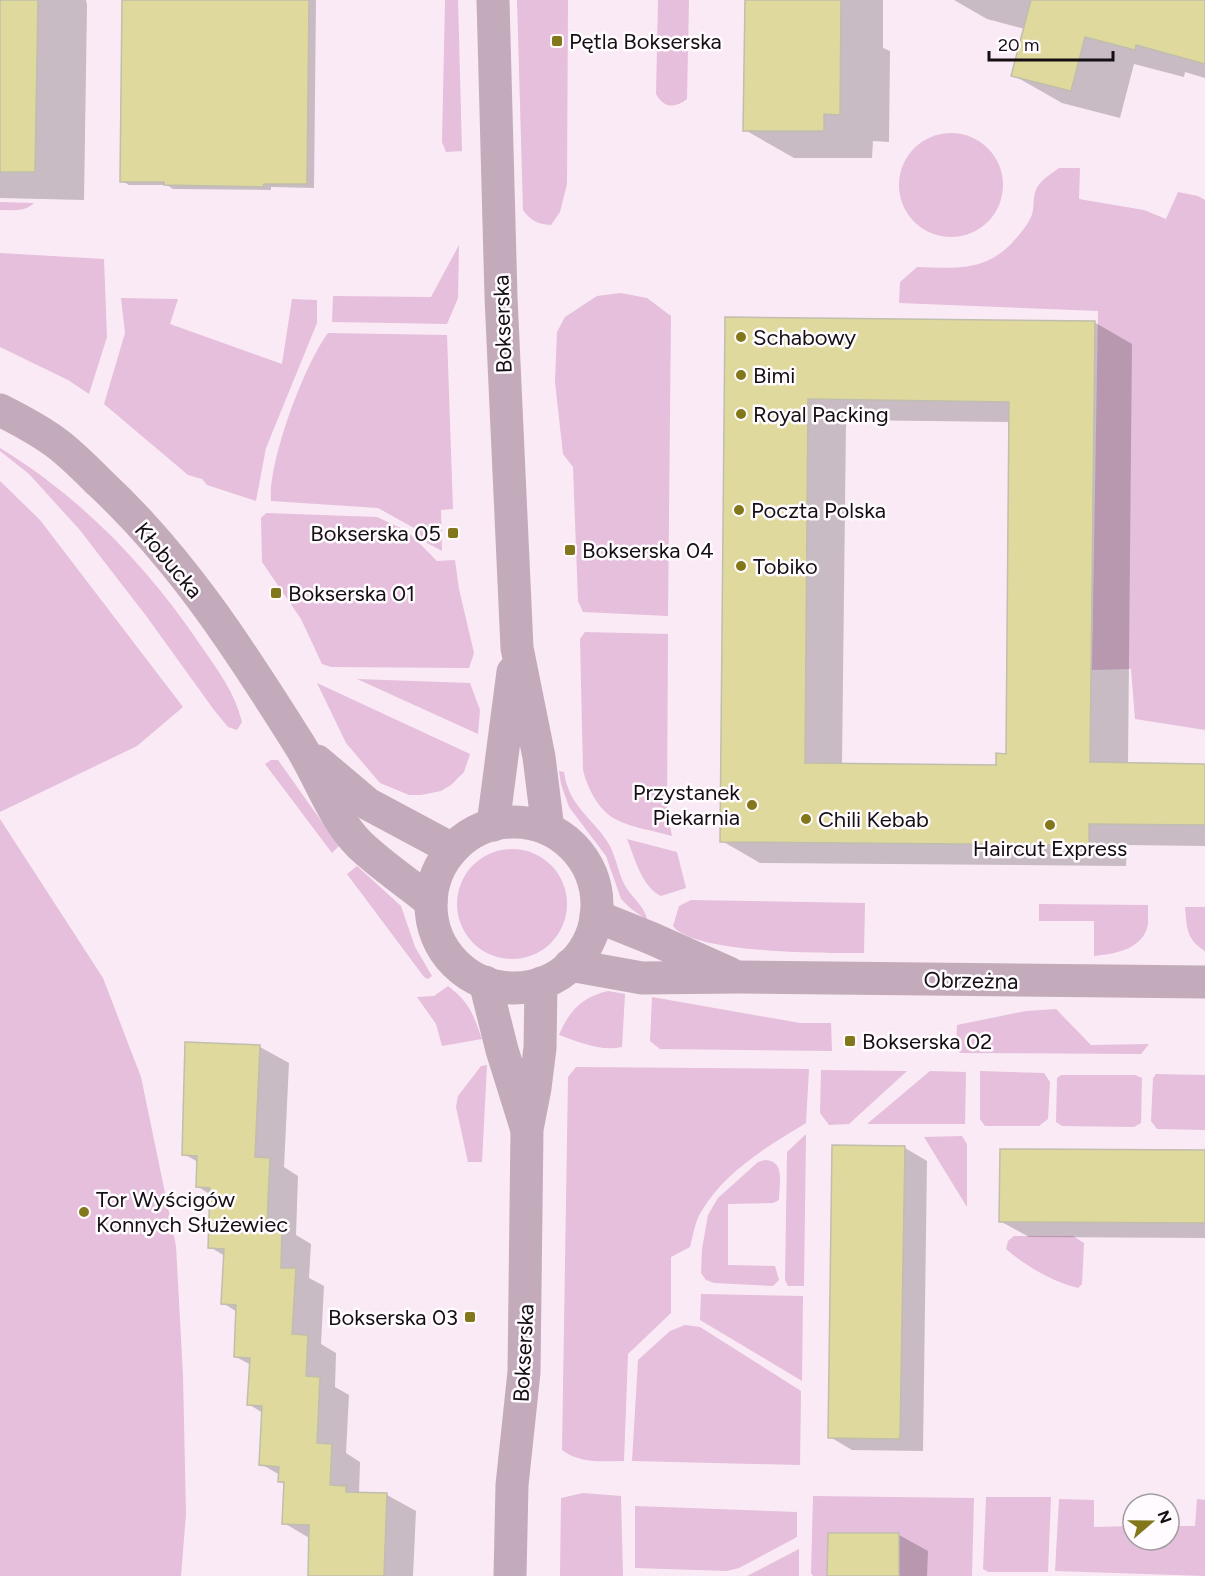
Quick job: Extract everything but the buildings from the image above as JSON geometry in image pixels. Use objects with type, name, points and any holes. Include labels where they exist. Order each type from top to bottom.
[{"type":"street","name":"Bokserska","points":[[493,0],[501,297],[517,648],[539,757],[548,829]]},
{"type":"street","name":"Kłobucka","points":[[0,411],[22,420],[59,444],[159,544],[191,582],[218,620],[300,746],[340,819],[360,844],[431,902]]},
{"type":"street","name":"Bokserska","points":[[493,825],[517,648]]},
{"type":"street","name":"Kłobucka","points":[[300,746],[368,804],[452,849]]},
{"type":"street","points":[[525,822],[548,829],[570,844],[590,872],[595,888],[596,916],[592,936],[570,965],[541,983],[508,987],[486,982],[461,969],[440,943],[434,927],[431,902],[434,881],[442,862],[464,838],[493,825],[525,822]]},
{"type":"street","name":"Obrzeżna","points":[[596,916],[738,977]]},
{"type":"street","name":"Obrzeżna","points":[[570,965],[642,978],[1205,982]]},
{"type":"street","name":"Bokserska","points":[[486,982],[502,1050],[527,1129]]},
{"type":"street","name":"Bokserska","points":[[510,1576],[512,1485],[524,1372],[527,1129],[540,1048],[541,983]]},
{"type":"shaded area","points":[[445,0],[458,0],[462,151],[446,152],[442,142]]},
{"type":"shaded area","points":[[517,0],[568,0],[567,184],[560,212],[551,225],[535,221],[523,210]]},
{"type":"shaded area","points":[[658,0],[689,0],[687,99],[670,106],[659,99],[656,94]]},
{"type":"shaded area","points":[[951,133],[971,137],[988,148],[999,165],[1003,185],[999,205],[988,222],[971,233],[951,237],[931,233],[914,222],[903,205],[899,185],[903,165],[914,148],[931,137]]},
{"type":"shaded area","points":[[1059,168],[1080,168],[1079,199],[1144,210],[1166,219],[1178,192],[1198,196],[1205,200],[1205,730],[1135,719],[1131,669],[1092,670],[1098,311],[899,303],[900,282],[917,267],[944,268],[980,264],[1001,252],[1015,240],[1029,220],[1033,212],[1035,192],[1040,184]]},
{"type":"shaded area","points":[[0,202],[34,203],[23,209],[0,210]]},
{"type":"shaded area","points":[[459,245],[458,298],[447,324],[332,322],[333,296],[431,297]]},
{"type":"shaded area","points":[[0,253],[104,259],[107,337],[89,394],[68,380],[0,347]]},
{"type":"shaded area","points":[[621,293],[647,298],[671,316],[668,616],[583,612],[578,601],[573,467],[563,454],[555,382],[557,332],[565,317],[597,296]]},
{"type":"shaded area","points":[[121,298],[178,299],[170,324],[282,364],[292,299],[317,300],[317,323],[266,448],[256,501],[207,485],[202,479],[188,475],[104,404],[125,333]]},
{"type":"shaded area","points":[[328,333],[447,335],[453,509],[441,510],[442,551],[427,543],[414,528],[378,508],[271,501],[275,463],[289,414],[309,367]]},
{"type":"shaded area","points":[[0,448],[59,489],[86,512],[136,562],[159,589],[225,682],[242,722],[237,730],[228,727],[214,710],[147,617],[79,529],[29,474],[0,451]]},
{"type":"shaded area","points":[[0,481],[40,520],[183,707],[137,746],[0,812]]},
{"type":"shaded area","points":[[266,513],[377,517],[407,531],[437,561],[455,560],[459,589],[474,653],[469,668],[331,667],[322,664],[301,619],[262,562],[261,518]]},
{"type":"shaded area","points":[[585,632],[668,634],[667,811],[672,836],[617,820],[599,805],[587,784],[583,770],[580,639]]},
{"type":"shaded area","points":[[357,679],[470,683],[480,710],[478,734]]},
{"type":"shaded area","points":[[317,683],[470,754],[464,772],[441,791],[421,795],[409,795],[380,783],[346,743]]},
{"type":"shaded area","points":[[271,760],[278,760],[339,846],[332,853],[265,764]]},
{"type":"shaded area","points":[[559,771],[564,772],[571,795],[577,804],[610,846],[624,884],[642,908],[647,920],[621,899],[606,856],[569,807]]},
{"type":"shaded area","name":"Tor Wyścigów Konnych Służewiec","points":[[0,819],[103,978],[141,1077],[176,1246],[183,1375],[186,1514],[181,1576],[0,1576]]},
{"type":"shaded area","points":[[627,839],[677,852],[686,888],[661,896],[654,891],[644,879]]},
{"type":"shaded area","points":[[512,849],[533,854],[551,865],[562,883],[567,904],[562,925],[551,943],[533,954],[512,959],[491,954],[473,943],[462,925],[457,904],[462,883],[473,865],[491,854]]},
{"type":"shaded area","points":[[357,866],[401,906],[415,947],[432,976],[428,979],[424,977],[347,874]]},
{"type":"shaded area","points":[[691,900],[865,903],[864,953],[763,950],[706,942],[686,935],[673,926],[679,906]]},
{"type":"shaded area","points":[[1039,904],[1148,905],[1148,924],[1141,939],[1135,945],[1119,952],[1094,956],[1094,921],[1039,921]]},
{"type":"shaded area","points":[[1185,907],[1205,907],[1205,951],[1191,937],[1187,927]]},
{"type":"shaded area","points":[[448,986],[470,1010],[482,1039],[442,1046],[436,1024],[417,997],[434,996]]},
{"type":"shaded area","points":[[608,991],[625,994],[622,1047],[598,1047],[559,1035],[567,1019],[578,1006],[591,997]]},
{"type":"shaded area","points":[[652,997],[800,1023],[831,1023],[832,1051],[660,1049],[650,1041]]},
{"type":"shaded area","points":[[1056,1009],[1091,1045],[1149,1044],[1141,1054],[960,1053],[956,1048],[957,1025],[1026,1011]]},
{"type":"shaded area","points":[[487,1065],[482,1162],[468,1162],[456,1107],[458,1096],[481,1066]]},
{"type":"shaded area","points":[[576,1067],[809,1069],[806,1123],[734,1172],[711,1197],[699,1216],[690,1247],[671,1257],[671,1313],[628,1354],[624,1461],[584,1460],[562,1450],[568,1077]]},
{"type":"shaded area","points":[[821,1070],[907,1071],[849,1124],[829,1125],[820,1113]]},
{"type":"shaded area","points":[[930,1071],[966,1072],[965,1124],[867,1124]]},
{"type":"shaded area","points":[[980,1071],[1044,1073],[1050,1082],[1048,1119],[1039,1126],[985,1126],[980,1119]]},
{"type":"shaded area","points":[[1156,1074],[1205,1075],[1205,1130],[1157,1129],[1151,1121],[1153,1078]]},
{"type":"shaded area","points":[[1061,1075],[1135,1075],[1142,1078],[1141,1123],[1134,1127],[1062,1126],[1056,1122],[1057,1078]]},
{"type":"shaded area","points":[[806,1134],[804,1286],[788,1286],[785,1280],[787,1152]]},
{"type":"shaded area","points":[[962,1136],[967,1144],[967,1207],[924,1137]]},
{"type":"shaded area","points":[[772,1161],[779,1169],[779,1200],[773,1203],[728,1204],[728,1265],[775,1266],[779,1280],[773,1286],[714,1283],[706,1280],[701,1273],[702,1249],[708,1215],[718,1198],[758,1162]]},
{"type":"shaded area","points":[[1014,1236],[1073,1236],[1084,1243],[1082,1284],[1078,1288],[1058,1281],[1022,1262],[1006,1249],[1008,1241]]},
{"type":"shaded area","points":[[701,1294],[803,1296],[802,1381],[700,1320]]},
{"type":"shaded area","points":[[685,1325],[700,1327],[801,1391],[800,1465],[632,1461],[638,1360],[670,1331]]},
{"type":"shaded area","points":[[583,1493],[621,1496],[623,1576],[560,1576],[561,1498]]},
{"type":"shaded area","points":[[813,1496],[974,1498],[972,1576],[899,1576],[899,1533],[828,1533],[827,1576],[813,1576],[811,1573]]},
{"type":"shaded area","points":[[986,1497],[1051,1497],[1048,1572],[988,1572],[983,1569]]},
{"type":"shaded area","points":[[1059,1499],[1094,1500],[1094,1527],[1121,1526],[1121,1552],[1181,1552],[1181,1526],[1195,1526],[1197,1499],[1205,1500],[1205,1576],[1055,1571]]},
{"type":"shaded area","points":[[635,1506],[797,1512],[797,1537],[739,1568],[727,1571],[635,1568]]},
{"type":"shaded area","points":[[799,1549],[799,1576],[747,1576]]},
{"type":"place","name":"Pętla Bokserska","points":[[557,41]]},
{"type":"place","name":"Schabowy","points":[[741,337]]},
{"type":"place","name":"Bimi","points":[[741,375]]},
{"type":"place","name":"Royal Packing","points":[[741,414]]},
{"type":"place","name":"Poczta Polska","points":[[739,510]]},
{"type":"place","name":"Bokserska 05","points":[[453,533]]},
{"type":"place","name":"Bokserska 04","points":[[570,550]]},
{"type":"place","name":"Tobiko","points":[[741,566]]},
{"type":"place","name":"Bokserska 01","points":[[276,593]]},
{"type":"place","name":"Przystanek Piekarnia","points":[[752,805]]},
{"type":"place","name":"Chili Kebab","points":[[806,819]]},
{"type":"place","name":"Haircut Express","points":[[1050,825]]},
{"type":"place","name":"Bokserska 02","points":[[850,1041]]},
{"type":"place","name":"Tor Wyścigów Konnych Służewiec","points":[[84,1212]]},
{"type":"place","name":"Bokserska 03","points":[[470,1317]]}]
